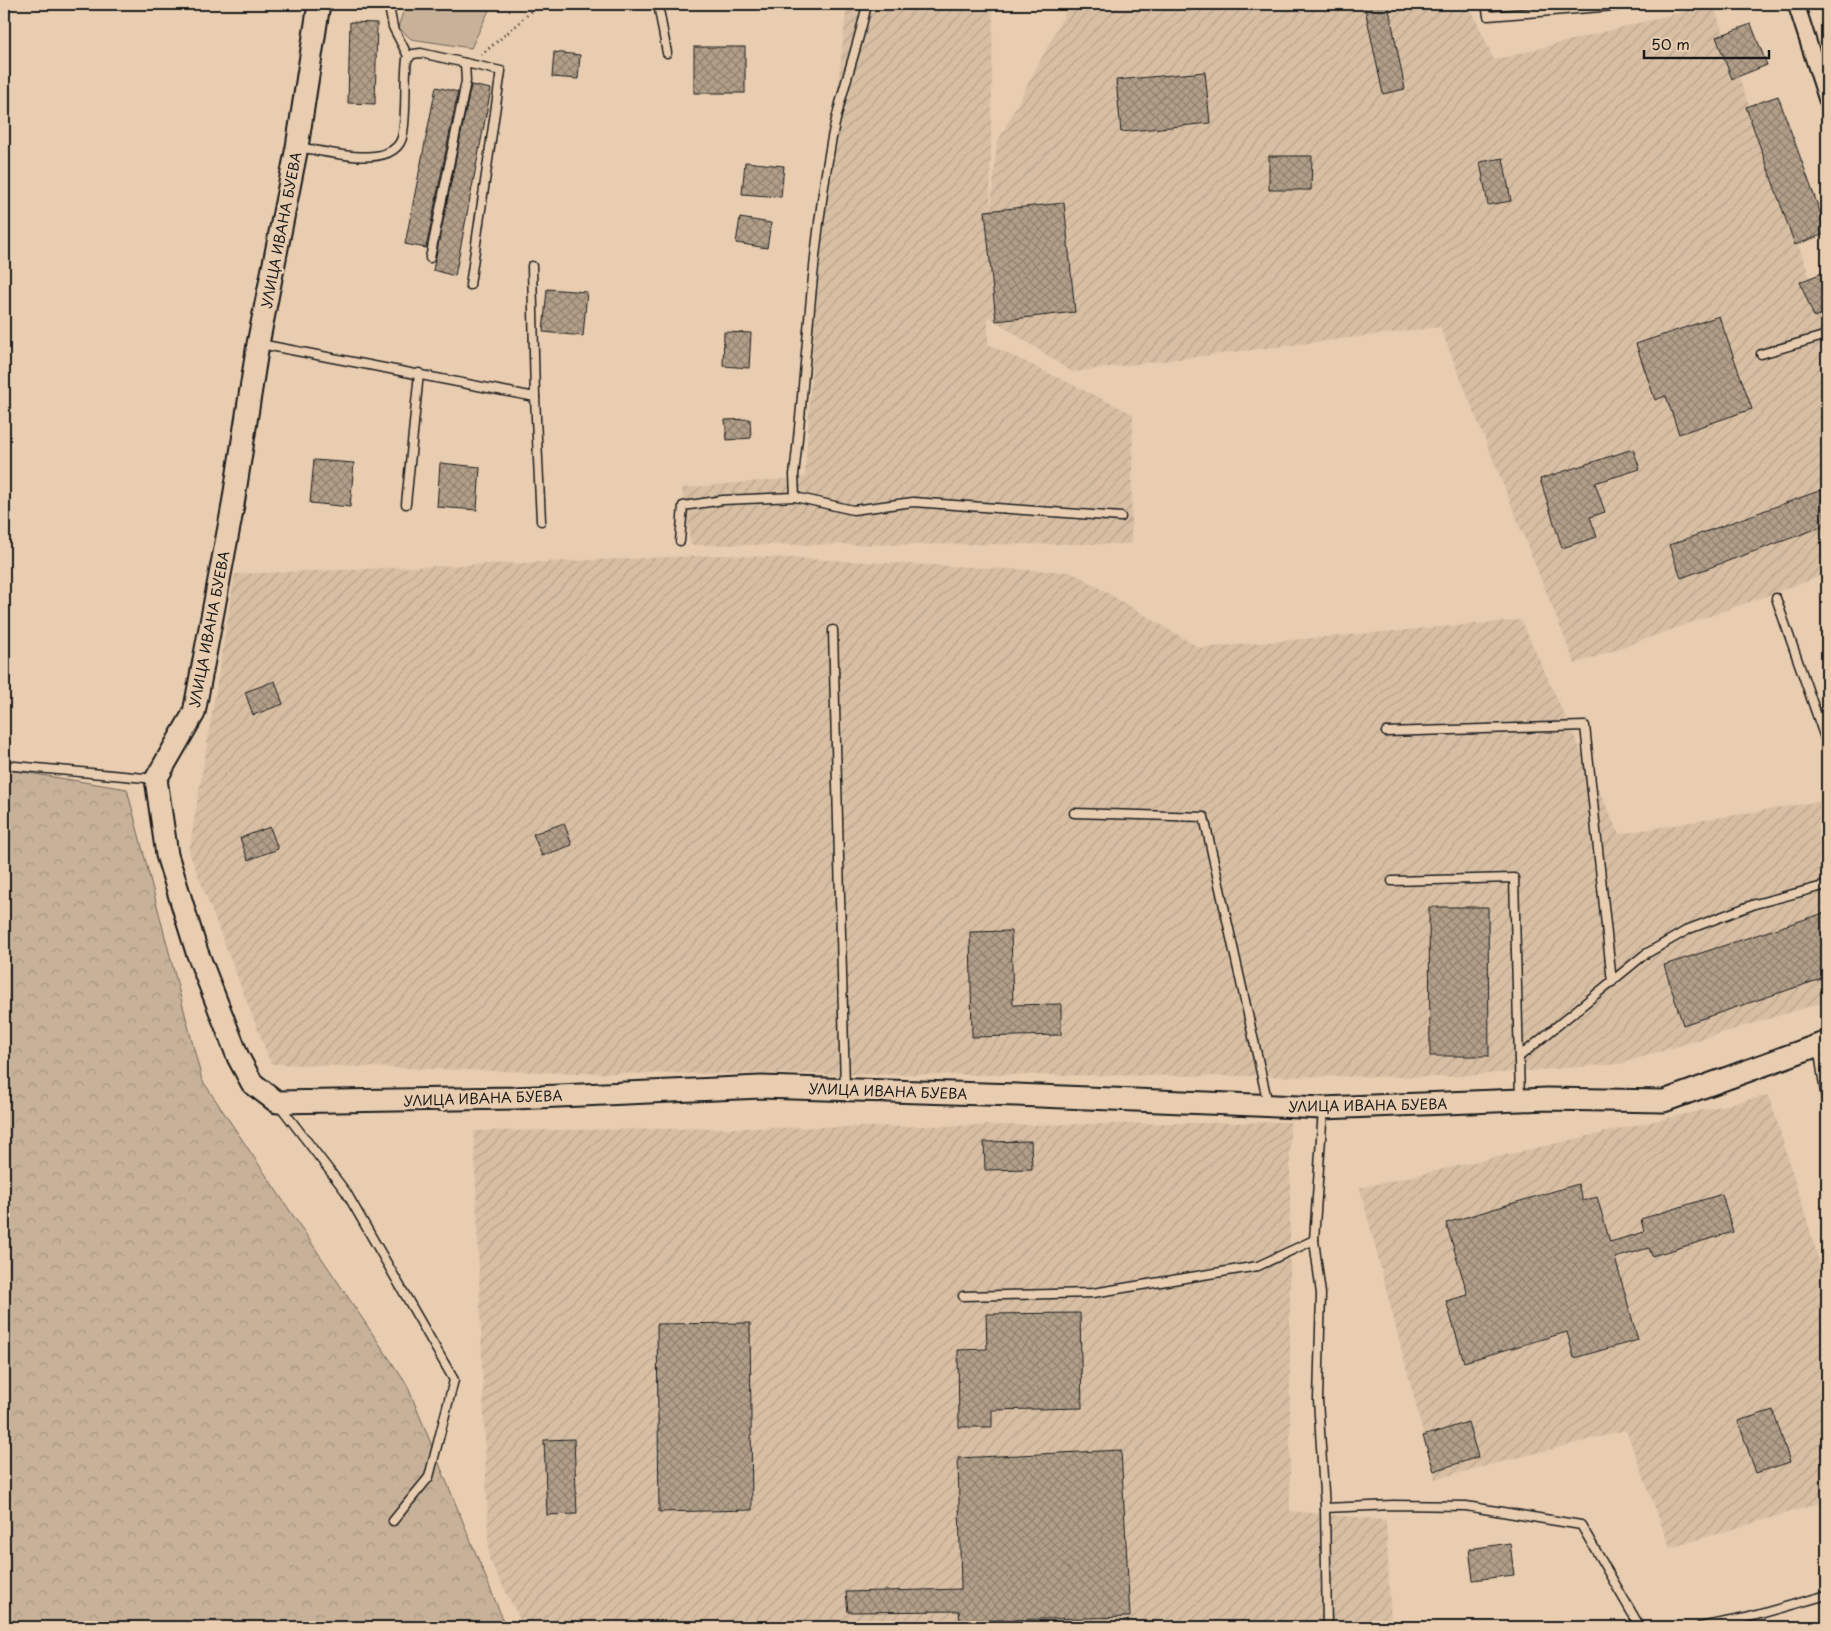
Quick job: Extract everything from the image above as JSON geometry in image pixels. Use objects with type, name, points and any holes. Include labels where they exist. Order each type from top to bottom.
[{"type":"street","name":"УЛИЦА ИВАНА БУЕВА","points":[[156,779],[194,713],[232,511],[258,344],[297,147],[318,4]]},
{"type":"street","points":[[1796,4],[1827,100]]},
{"type":"street","points":[[156,779],[167,855],[197,952],[238,1057],[252,1083],[278,1102]]},
{"type":"street","name":"УЛИЦА ИВАНА БУЕВА","points":[[278,1102],[514,1098],[761,1087],[1323,1108],[1520,1100],[1664,1100],[1822,1044]]},
{"type":"lane","points":[[658,4],[667,53]]},
{"type":"lane","points":[[795,497],[794,475],[820,209],[831,141],[859,41],[867,4]]},
{"type":"lane","points":[[1486,4],[1488,16],[1639,4]]},
{"type":"lane","points":[[389,7],[393,27],[409,58]]},
{"type":"lane","points":[[297,147],[364,158],[382,156],[395,148],[403,135],[406,70],[409,58],[413,54],[421,53],[501,71],[470,285]]},
{"type":"lane","points":[[430,258],[462,102],[468,63]]},
{"type":"lane","points":[[532,266],[540,521]]},
{"type":"lane","points":[[1761,354],[1827,335]]},
{"type":"lane","points":[[258,344],[535,397]]},
{"type":"lane","points":[[406,504],[419,374]]},
{"type":"lane","points":[[680,541],[683,506],[723,500],[795,497],[853,510],[913,502],[1121,517]]},
{"type":"lane","points":[[1776,598],[1827,744]]},
{"type":"lane","points":[[833,630],[845,1090]]},
{"type":"lane","points":[[1386,732],[1585,726],[1612,982]]},
{"type":"lane","points":[[4,765],[156,779]]},
{"type":"lane","points":[[1074,814],[1204,817],[1268,1106]]},
{"type":"lane","points":[[1392,881],[1514,878],[1520,1100]]},
{"type":"lane","points":[[1519,1057],[1644,955],[1689,929],[1755,904],[1827,885]]},
{"type":"lane","points":[[1822,1044],[1827,1106]]},
{"type":"lane","points":[[278,1102],[346,1192],[454,1380],[429,1477],[393,1521]]},
{"type":"lane","points":[[1323,1108],[1314,1240],[1321,1294],[1318,1400],[1325,1508],[1327,1627]]},
{"type":"lane","points":[[963,1296],[1093,1293],[1258,1266],[1314,1240]]},
{"type":"lane","points":[[1325,1508],[1393,1505],[1466,1506],[1581,1525],[1640,1627]]},
{"type":"lane","points":[[1700,1627],[1746,1618],[1827,1595]]},
{"type":"path","points":[[468,63],[518,24],[538,4]]},
{"type":"shaded area","points":[[847,4],[993,4],[990,217],[997,143],[1070,4],[1469,4],[1494,60],[1713,4],[1827,326],[1827,574],[1575,664],[1440,327],[1072,372],[988,316],[988,344],[1133,414],[1131,544],[691,545],[682,488],[805,477],[816,291]]},
{"type":"shaded area","points":[[724,555],[1072,572],[1200,648],[1521,620],[1619,834],[1827,800],[1827,1001],[1619,1064],[1448,1077],[569,1073],[271,1064],[189,852],[235,574]]},
{"type":"shaded area","points":[[1769,1095],[1827,1287],[1827,1501],[1670,1548],[1626,1430],[1435,1479],[1360,1188]]},
{"type":"shaded area","points":[[1290,1122],[1290,1511],[1386,1520],[1391,1627],[524,1627],[489,1559],[474,1131]]},
{"type":"green space","points":[[406,4],[492,4],[471,48],[411,39],[398,27]]},
{"type":"green space","points":[[4,769],[127,789],[202,1080],[407,1385],[506,1627],[4,1627]]},
{"type":"building","points":[[1364,4],[1388,4],[1405,89],[1383,94]]},
{"type":"building","points":[[350,22],[377,23],[375,104],[348,103]]},
{"type":"building","points":[[1751,24],[1767,65],[1732,79],[1716,37]]},
{"type":"building","points":[[694,47],[745,47],[745,93],[694,93]]},
{"type":"building","points":[[554,52],[580,55],[578,79],[552,77]]},
{"type":"building","points":[[1205,72],[1210,123],[1121,132],[1116,80]]},
{"type":"building","points":[[471,85],[491,89],[455,276],[433,270]]},
{"type":"building","points":[[436,87],[458,92],[426,248],[405,244]]},
{"type":"building","points":[[1778,96],[1827,231],[1827,233],[1795,245],[1746,107]]},
{"type":"building","points":[[1269,156],[1312,156],[1311,190],[1269,190]]},
{"type":"building","points":[[1503,158],[1511,201],[1488,205],[1480,162]]},
{"type":"building","points":[[745,162],[784,166],[781,197],[742,194]]},
{"type":"building","points":[[1064,203],[1075,312],[996,321],[985,211]]},
{"type":"building","points":[[740,218],[771,223],[767,248],[736,243]]},
{"type":"building","points":[[1827,271],[1827,312],[1814,317],[1800,282]]},
{"type":"building","points":[[547,289],[587,292],[583,336],[543,332]]},
{"type":"building","points":[[1719,316],[1752,409],[1679,434],[1666,396],[1655,400],[1636,344]]},
{"type":"building","points":[[724,332],[751,333],[749,368],[723,366]]},
{"type":"building","points":[[750,419],[751,438],[727,440],[725,420]]},
{"type":"building","points":[[1633,449],[1640,469],[1595,483],[1605,512],[1590,517],[1597,537],[1562,548],[1540,479]]},
{"type":"building","points":[[314,460],[354,463],[350,507],[310,503]]},
{"type":"building","points":[[440,463],[480,467],[477,510],[437,507]]},
{"type":"building","points":[[1827,488],[1827,525],[1681,578],[1669,545]]},
{"type":"building","points":[[275,681],[283,704],[253,715],[245,692]]},
{"type":"building","points":[[564,823],[572,845],[542,856],[533,834]]},
{"type":"building","points":[[270,827],[278,849],[248,860],[240,838]]},
{"type":"building","points":[[1429,907],[1488,907],[1489,1056],[1430,1056]]},
{"type":"building","points":[[1827,912],[1827,977],[1683,1025],[1664,965]]},
{"type":"building","points":[[1011,931],[1013,1005],[1061,1004],[1061,1035],[972,1037],[970,932]]},
{"type":"building","points":[[1031,1141],[1032,1169],[985,1170],[984,1142]]},
{"type":"building","points":[[1578,1184],[1583,1201],[1597,1197],[1610,1242],[1644,1232],[1641,1219],[1722,1194],[1733,1232],[1652,1256],[1649,1248],[1615,1258],[1638,1340],[1574,1358],[1567,1332],[1464,1362],[1446,1301],[1468,1295],[1446,1223]]},
{"type":"building","points":[[1080,1313],[1082,1408],[992,1410],[992,1427],[959,1427],[958,1350],[987,1349],[986,1314]]},
{"type":"building","points":[[750,1323],[752,1510],[659,1512],[657,1324]]},
{"type":"building","points":[[1773,1410],[1790,1462],[1756,1473],[1738,1421]]},
{"type":"building","points":[[1468,1422],[1478,1457],[1434,1471],[1423,1436]]},
{"type":"building","points":[[574,1439],[577,1514],[547,1515],[544,1440]]},
{"type":"building","points":[[1121,1450],[1130,1617],[960,1621],[959,1611],[848,1612],[846,1592],[961,1589],[958,1458]]},
{"type":"building","points":[[1510,1543],[1514,1575],[1473,1580],[1469,1549]]}]
